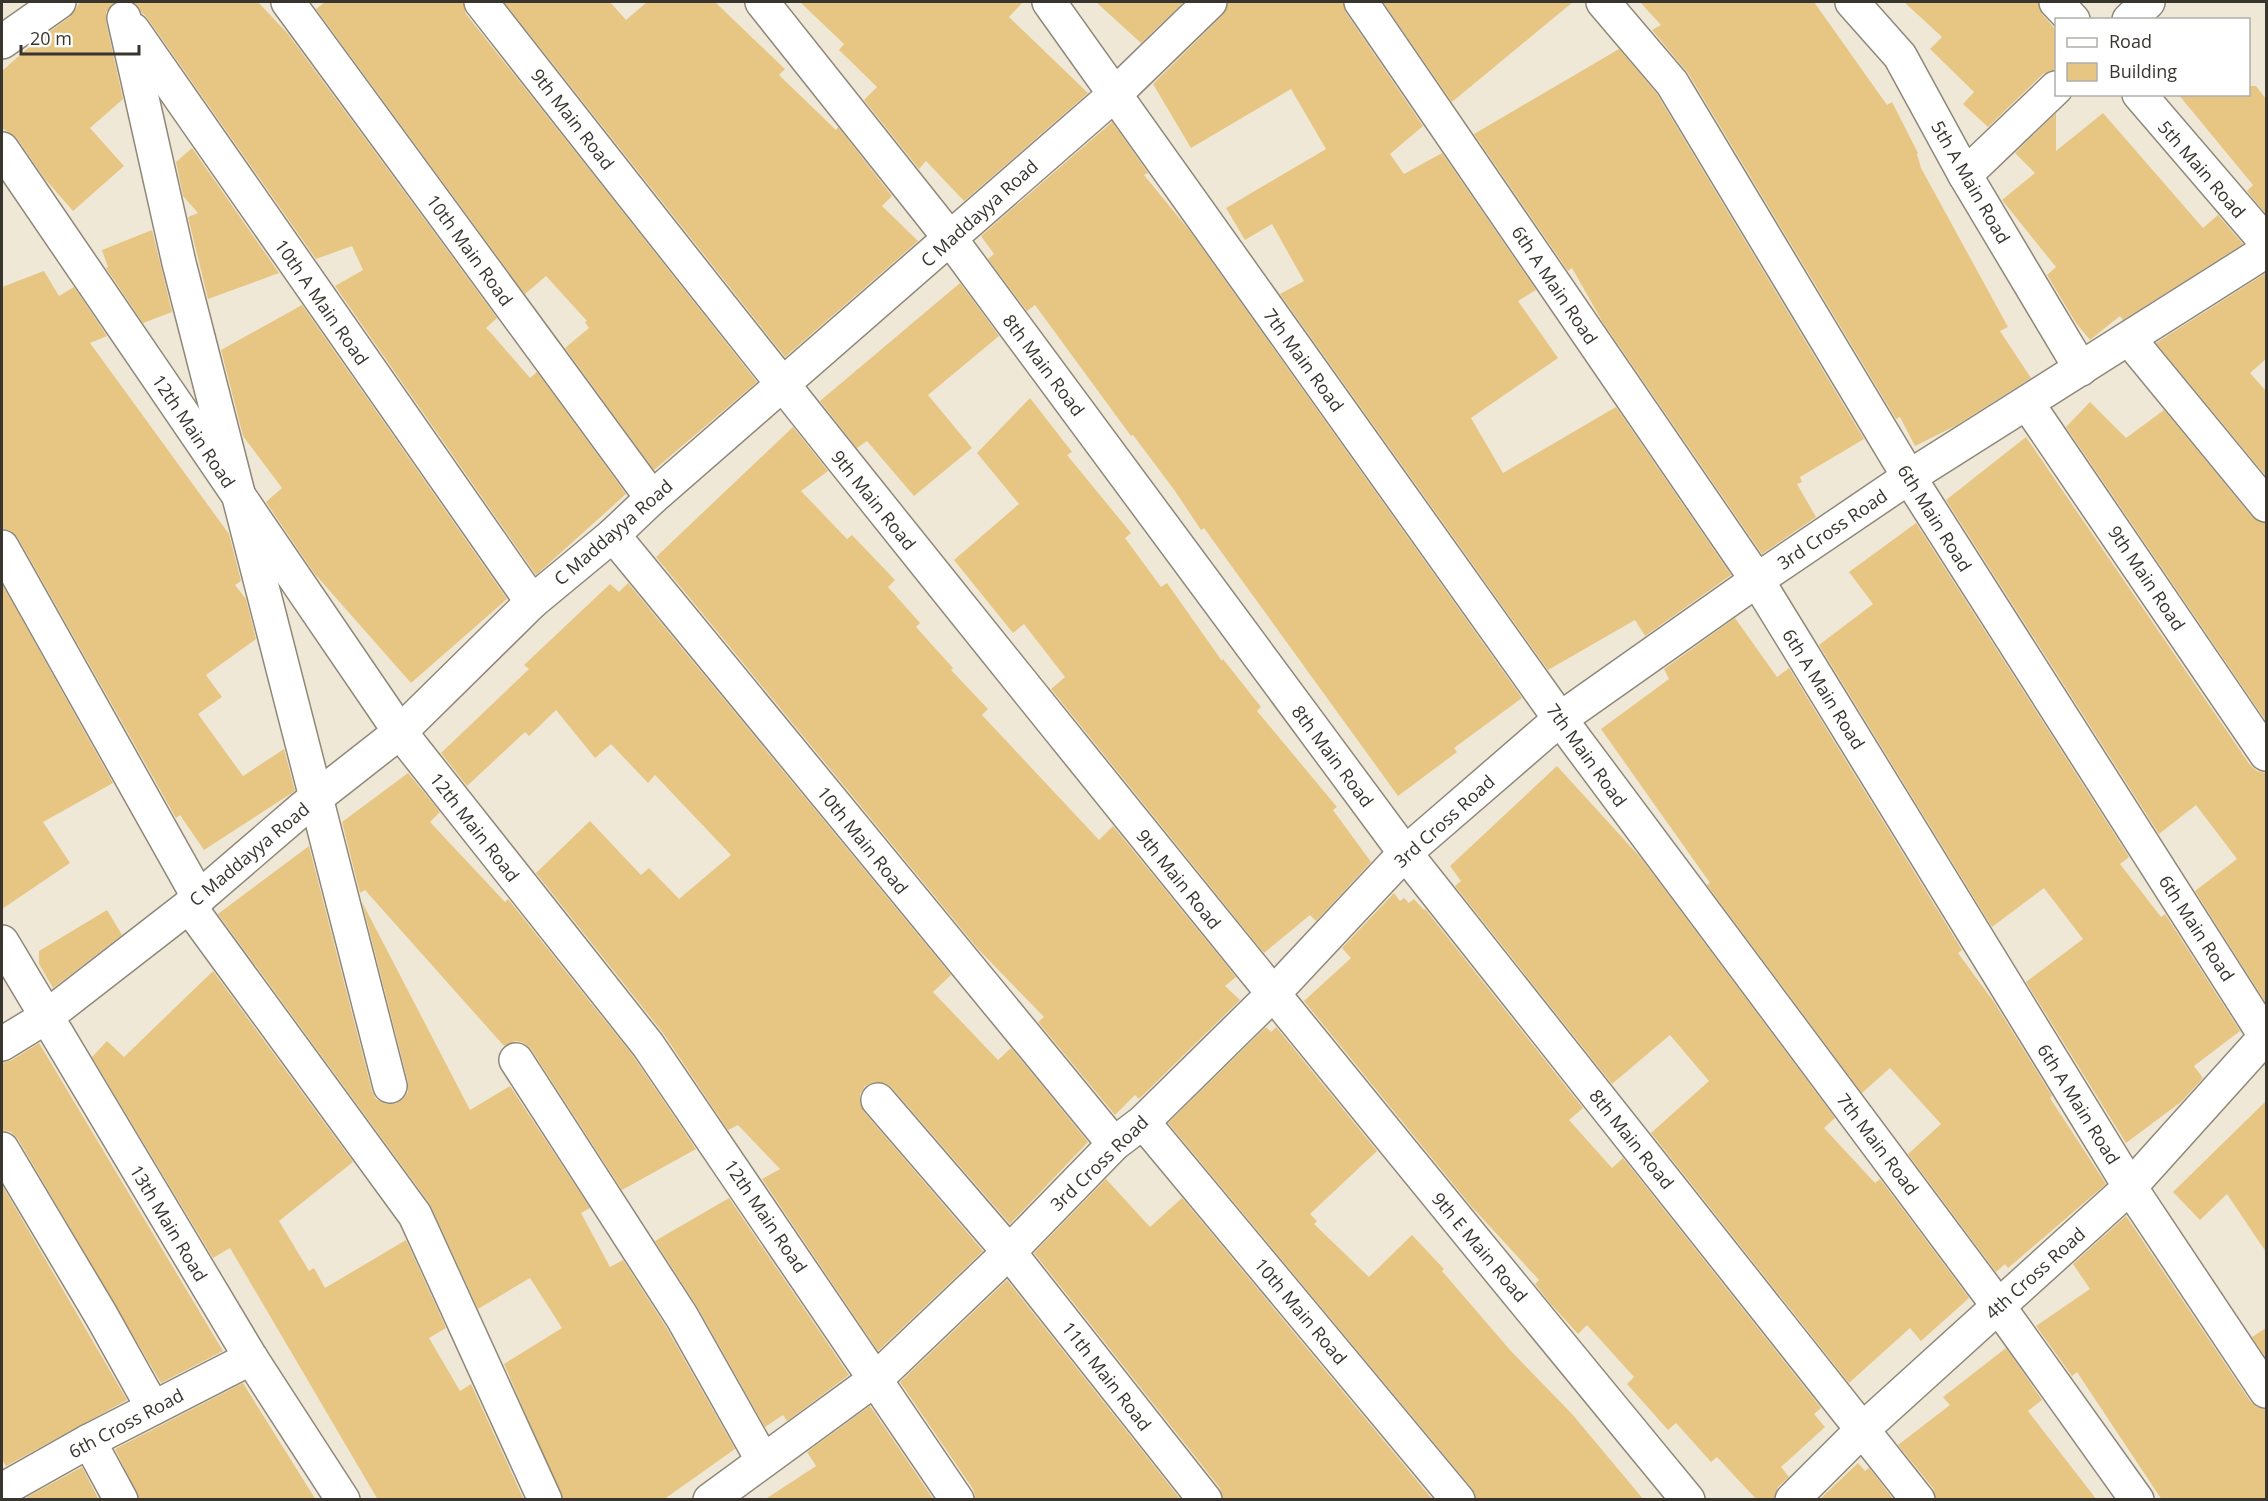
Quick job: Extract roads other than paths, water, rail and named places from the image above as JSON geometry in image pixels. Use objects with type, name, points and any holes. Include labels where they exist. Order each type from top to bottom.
[{"type":"street","points":[[2,42],[59,2]]},
{"type":"street","name":"10th Main Road","points":[[288,2],[652,498]]},
{"type":"street","name":"9th Main Road","points":[[481,2],[782,386],[1272,995]]},
{"type":"street","name":"8th Main Road","points":[[762,2],[949,237],[1405,853],[1918,1500]]},
{"type":"street","name":"7th Main Road","points":[[1049,2],[1560,719],[1999,1307],[2137,1500]]},
{"type":"street","name":"C Maddayya Road","points":[[2,1044],[46,1017],[194,902],[318,796],[400,732],[532,602],[613,535],[652,498],[898,286],[949,237],[1114,95],[1210,2]]},
{"type":"street","name":"6th A Main Road","points":[[1361,2],[1757,579],[2130,1187],[2266,1391]]},
{"type":"street","name":"6th Main Road","points":[[1603,2],[1672,83],[1909,477],[2266,1036]]},
{"type":"street","name":"5th A Main Road","points":[[1852,2],[1900,56],[1965,175],[2081,369]]},
{"type":"street","points":[[2056,2],[2071,18]]},
{"type":"street","points":[[2131,18],[2148,2]]},
{"type":"street","points":[[119,10],[179,263],[318,796],[390,1086]]},
{"type":"street","name":"10th A Main Road","points":[[119,10],[532,602]]},
{"type":"street","points":[[1965,175],[2055,89]]},
{"type":"street","name":"5th Main Road","points":[[2141,96],[2266,242]]},
{"type":"street","name":"12th Main Road","points":[[2,149],[400,732],[648,1045],[877,1378],[957,1500]]},
{"type":"street","name":"3rd Cross Road","points":[[710,1500],[877,1378],[1009,1252],[1114,1144],[1143,1122],[1272,995],[1405,853],[1560,719],[1757,579],[1909,477],[2130,340],[2266,251]]},
{"type":"street","points":[[2130,340],[2266,505]]},
{"type":"street","name":"9th Main Road","points":[[2026,403],[2266,754]]},
{"type":"street","name":"10th Main Road","points":[[613,535],[1114,1144]]},
{"type":"street","points":[[2,547],[194,902],[415,1215],[544,1500]]},
{"type":"street","name":"13th Main Road","points":[[2,942],[251,1358],[343,1500]]},
{"type":"street","name":"9th E Main Road","points":[[1272,995],[1688,1500]]},
{"type":"street","name":"4th Cross Road","points":[[1792,1500],[1863,1429],[2130,1187],[2266,1036]]},
{"type":"street","points":[[516,1060],[682,1317],[763,1461]]},
{"type":"street","name":"11th Main Road","points":[[878,1100],[1009,1252],[1205,1500]]},
{"type":"street","name":"10th Main Road","points":[[1143,1122],[1458,1500]]},
{"type":"street","points":[[2,1149],[101,1315],[153,1408]]},
{"type":"street","name":"6th Cross Road","points":[[2,1490],[88,1441],[251,1358]]},
{"type":"street","points":[[88,1441],[121,1500]]}]
